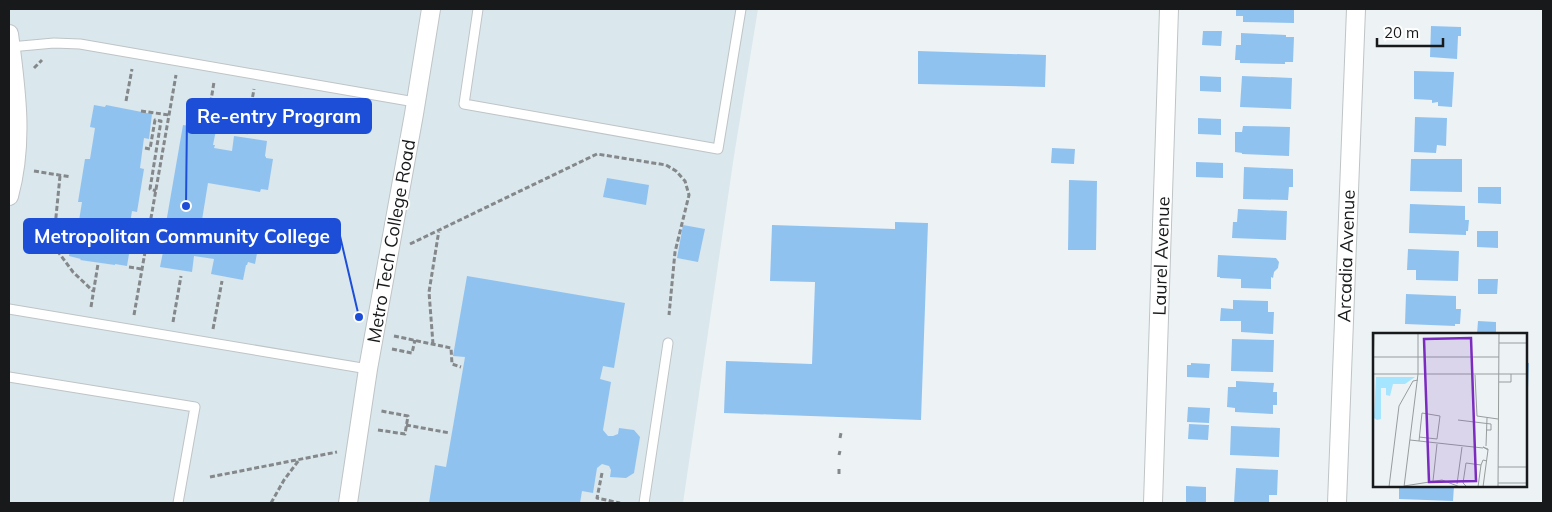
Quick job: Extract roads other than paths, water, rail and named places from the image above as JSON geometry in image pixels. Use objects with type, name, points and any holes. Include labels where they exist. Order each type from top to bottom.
[{"type":"street","name":"Metro Tech College Road","points":[[348,503],[368,369],[431,9]]},
{"type":"street","name":"Laurel Avenue","points":[[1153,503],[1169,9]]},
{"type":"street","name":"Arcadia Avenue","points":[[1337,503],[1356,9]]},
{"type":"street","points":[[9,196],[18,148],[18,107],[10,40]]},
{"type":"lane","points":[[478,9],[464,104],[718,149],[741,9]]},
{"type":"lane","points":[[10,40],[80,44],[416,102]]},
{"type":"lane","points":[[9,309],[368,369]]},
{"type":"lane","points":[[644,503],[668,343]]},
{"type":"lane","points":[[9,377],[196,407],[178,503]]},
{"type":"place","name":"Re-entry Program","points":[[186,206]]},
{"type":"place","name":"Metropolitan Community College","points":[[359,317]]}]
